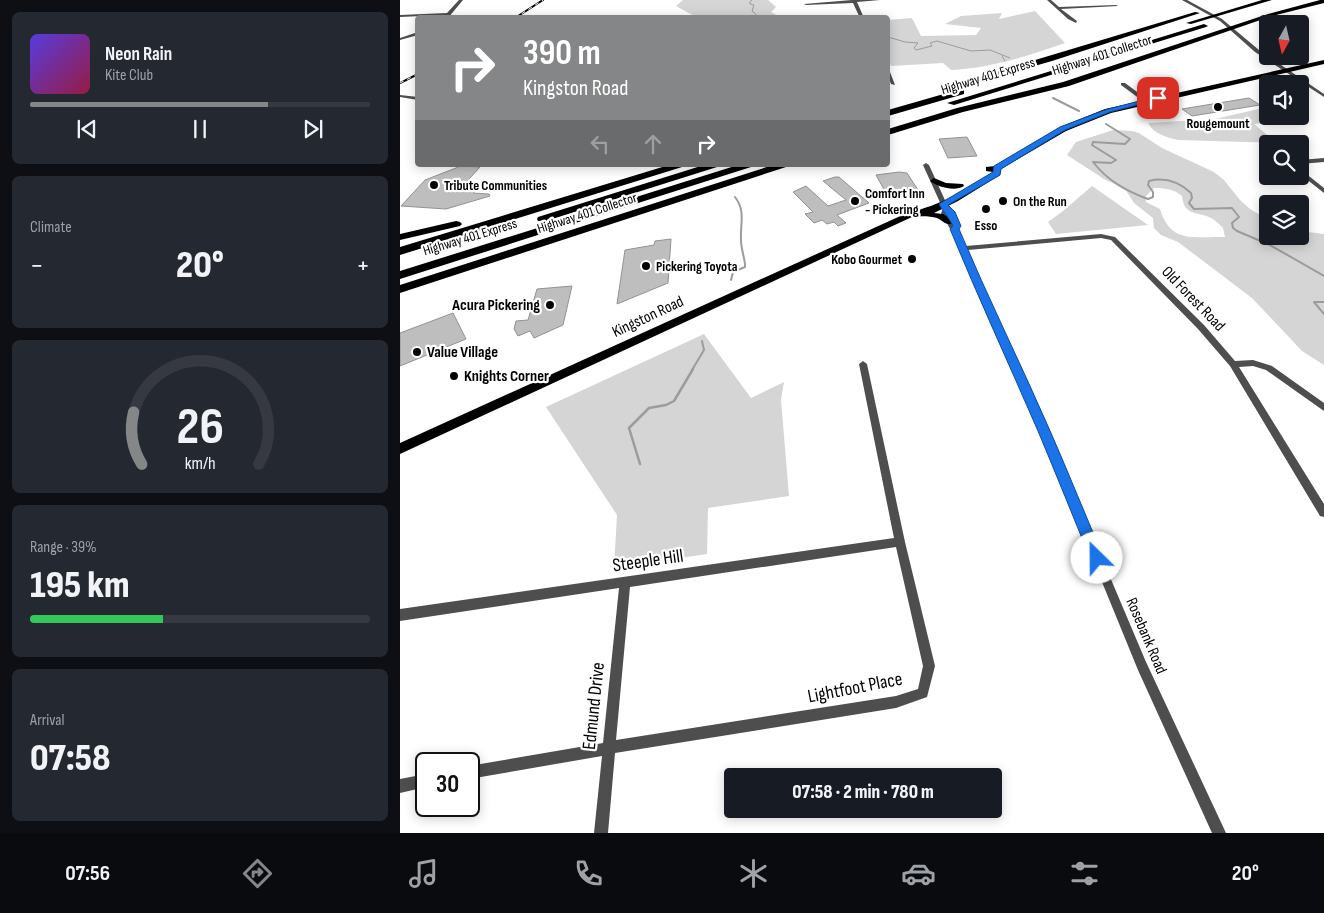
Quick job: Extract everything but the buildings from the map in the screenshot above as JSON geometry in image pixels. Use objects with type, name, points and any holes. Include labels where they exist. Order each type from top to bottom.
[{"type":"highway","name":"Highway 401 Collector","points":[[890,103],[1049,59],[1196,13],[1247,0]]},
{"type":"highway","name":"Highway 401 Express","points":[[890,112],[1269,0]]},
{"type":"highway","name":"Highway 401 Express","points":[[890,121],[1298,0]]},
{"type":"highway","name":"Highway 401 Collector","points":[[890,131],[960,110],[1066,84],[1270,14],[1324,1]]},
{"type":"highway","points":[[960,110],[1174,42],[1234,18]]},
{"type":"highway","points":[[400,237],[450,226],[671,167]]},
{"type":"highway","name":"Highway 401 Collector","points":[[400,251],[672,167]]},
{"type":"highway","name":"Highway 401 Express","points":[[400,265],[708,167]]},
{"type":"highway","name":"Highway 401 Express","points":[[400,275],[742,167]]},
{"type":"highway","name":"Highway 401 Collector","points":[[400,289],[777,167]]},
{"type":"highway","points":[[400,299],[557,238]]},
{"type":"main road","name":"Kingston Road","points":[[910,216],[912,211],[943,203],[960,186],[989,169],[997,168],[1063,129],[1108,111],[1146,100],[1324,62]]},
{"type":"main road","name":"Kingston Road","points":[[400,449],[910,216],[922,214],[997,173],[997,168]]},
{"type":"main road","points":[[934,181],[960,186]]},
{"type":"main road","points":[[922,214],[940,216],[952,226]]},
{"type":"street","points":[[425,15],[450,14],[461,0]]},
{"type":"street","points":[[806,4],[878,0]]},
{"type":"street","points":[[1049,0],[1076,22]]},
{"type":"street","points":[[1184,0],[1215,16],[1239,34],[1257,51],[1324,96]]},
{"type":"street","points":[[854,1],[861,15]]},
{"type":"street","points":[[1058,8],[1116,6]]},
{"type":"street","points":[[400,16],[415,15]]},
{"type":"street","points":[[400,39],[415,34]]},
{"type":"street","points":[[890,77],[893,84]]},
{"type":"street","points":[[1123,84],[1146,100]]},
{"type":"street","points":[[401,96],[415,98]]},
{"type":"street","points":[[1309,161],[1324,160]]},
{"type":"street","name":"Rosebank Road","points":[[926,165],[943,203],[944,213],[964,248],[986,304],[998,326],[1045,433],[1142,666],[1219,833]]},
{"type":"street","points":[[1309,178],[1324,191]]},
{"type":"street","name":"Old Forest Road","points":[[964,248],[1100,236],[1113,238],[1201,327],[1233,364],[1324,513]]},
{"type":"street","points":[[1233,364],[1253,363],[1269,368],[1324,408]]},
{"type":"street","name":"Lightfoot Place","points":[[609,748],[896,702],[923,693],[929,666],[900,542],[863,364]]},
{"type":"street","name":"Steeple Hill","points":[[400,615],[900,542]]},
{"type":"street","name":"Edmund Drive","points":[[601,833],[625,583]]},
{"type":"street","points":[[480,771],[609,748]]},
{"type":"street","points":[[400,786],[415,783]]},
{"type":"shaded area","points":[[683,0],[768,0],[776,7],[771,12],[776,15],[692,15],[676,6]]},
{"type":"shaded area","points":[[1035,11],[1065,43],[1009,61],[966,69],[951,70],[943,63],[891,66],[890,64],[890,20],[912,18],[921,36],[976,35],[981,28],[945,24],[961,16],[1002,13],[999,19]]},
{"type":"shaded area","points":[[1259,109],[1259,123],[1254,124],[1267,135],[1259,135],[1259,142],[1178,140],[1157,132],[1148,123],[1215,119]]},
{"type":"shaded area","points":[[1113,130],[1139,133],[1162,148],[1214,172],[1224,180],[1240,200],[1259,214],[1259,245],[1309,245],[1309,232],[1324,234],[1324,365],[1302,351],[1252,298],[1178,242],[1161,235],[1154,228],[1153,218],[1134,203],[1125,189],[1104,179],[1067,155],[1076,142]],"holes":[[[1154,188],[1169,189],[1182,196],[1185,207],[1188,210],[1214,220],[1223,228],[1225,237],[1185,236],[1171,228],[1160,209],[1146,202],[1146,196]]]},
{"type":"shaded area","points":[[1092,186],[1148,225],[1056,234],[1048,222]]},
{"type":"shaded area","points":[[704,334],[751,398],[784,382],[781,400],[789,496],[708,508],[707,554],[614,568],[617,515],[546,407]]},
{"type":"waterway","points":[[752,0],[750,2],[750,4],[754,5],[752,11],[757,15]]},
{"type":"waterway","points":[[890,38],[918,43],[914,48],[916,50],[932,46],[930,43],[937,41],[971,51],[990,50],[1010,58]]},
{"type":"waterway","points":[[1002,56],[1005,61]]},
{"type":"waterway","points":[[1053,98],[1079,111]]},
{"type":"waterway","points":[[1106,124],[1130,139],[1125,144],[1093,142],[1092,145],[1116,160],[1111,163],[1093,162],[1118,185],[1148,199],[1153,197],[1153,192],[1148,185],[1149,181],[1166,180],[1177,183],[1191,193],[1192,198],[1189,203],[1194,209],[1232,208],[1239,217],[1232,223],[1233,228],[1237,231],[1270,245],[1324,276]]},
{"type":"waterway","points":[[731,280],[733,272],[745,267],[741,243],[741,213],[735,197]]},
{"type":"waterway","points":[[1324,302],[1314,302],[1324,314]]},
{"type":"waterway","points":[[692,370],[704,350],[702,341]]},
{"type":"waterway","points":[[640,464],[629,428],[649,408],[666,405],[674,401],[693,369]]},
{"type":"railway","points":[[520,15],[543,0]]},
{"type":"railway","points":[[400,83],[415,76]]},
{"type":"place","name":"Rougemount","points":[[1218,107]]},
{"type":"place","name":"Tribute Communities","points":[[434,185]]},
{"type":"place","name":"Comfort Inn - Pickering","points":[[855,201]]},
{"type":"place","name":"On the Run","points":[[1003,201]]},
{"type":"place","name":"Esso","points":[[986,209]]},
{"type":"place","name":"Kobo Gourmet","points":[[912,259]]},
{"type":"place","name":"Pickering Toyota","points":[[646,266]]},
{"type":"place","name":"Acura Pickering","points":[[550,305]]},
{"type":"place","name":"Value Village","points":[[417,352]]},
{"type":"place","name":"Knights Corner","points":[[454,376]]},
{"type":"route","points":[[1097,558],[1045,433],[998,326],[986,304],[955,229],[957,226],[951,212],[943,204],[997,173],[997,168],[1063,129],[1108,111],[1158,98]]}]
